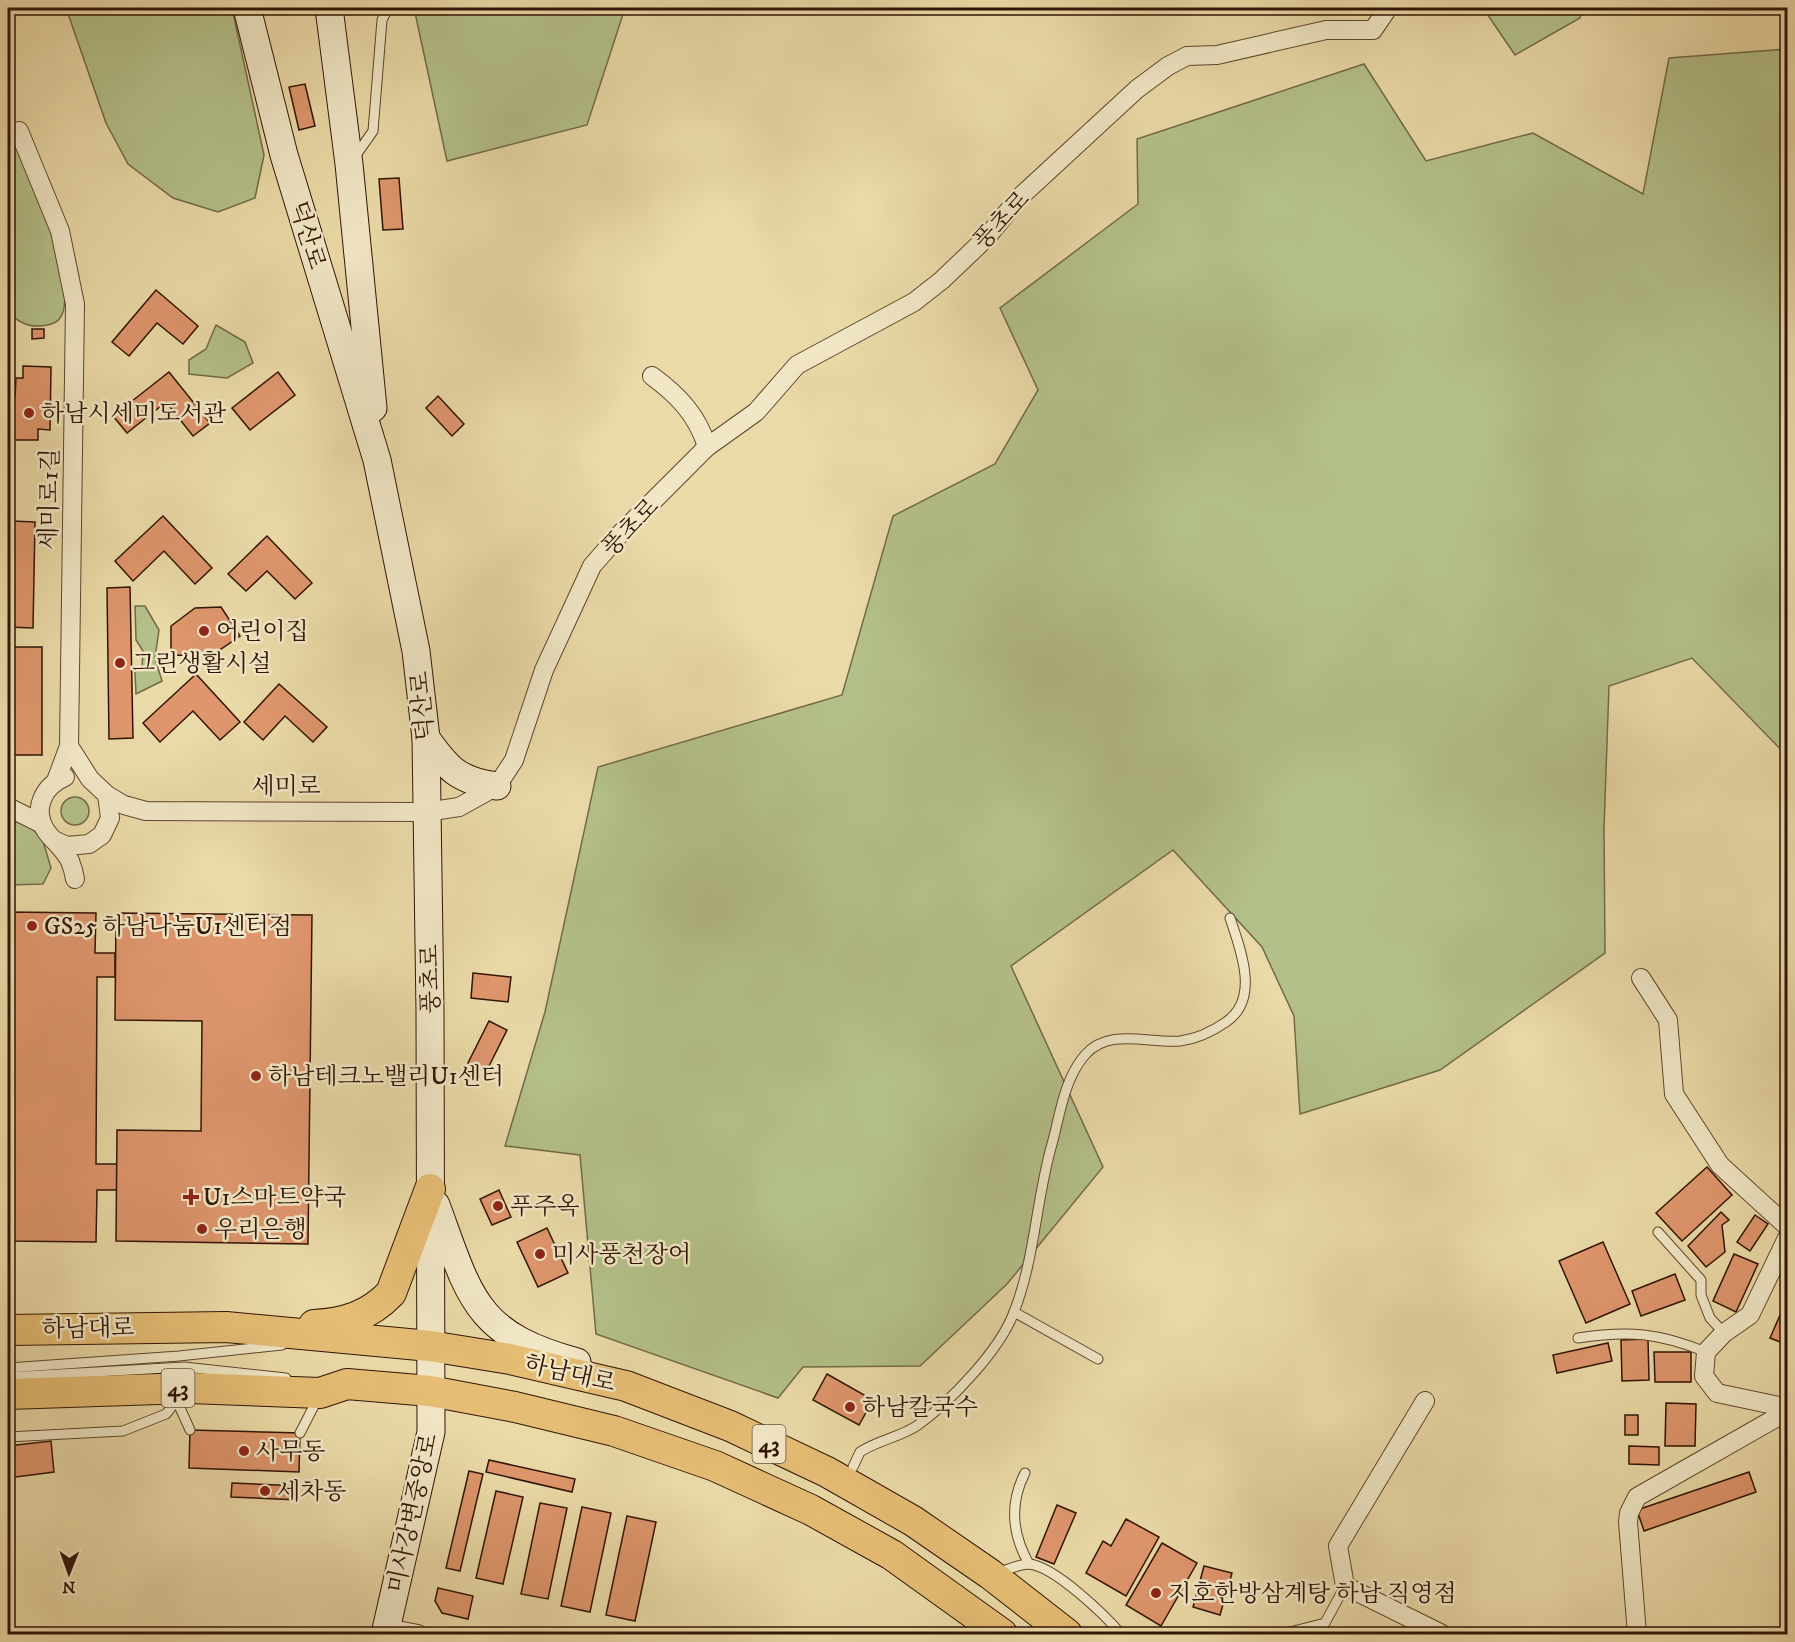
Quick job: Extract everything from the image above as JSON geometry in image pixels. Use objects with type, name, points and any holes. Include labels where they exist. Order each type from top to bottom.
[{"type":"main road","name":"덕산로","points":[[247,8],[284,155],[377,460],[416,651],[426,738],[426,812]]},
{"type":"main road","name":"덕산로","points":[[329,8],[349,164],[377,460]]},
{"type":"main road","points":[[426,738],[453,772],[471,782],[497,786]]},
{"type":"main road","name":"풍초로","points":[[426,812],[430,1011],[430,1391]]},
{"type":"main road","points":[[226,1327],[335,1324],[349,1321],[378,1306],[391,1293],[430,1189]]},
{"type":"main road","points":[[430,1189],[463,1281],[486,1315],[525,1344],[589,1365],[626,1386]]},
{"type":"main road","name":"하남대로","points":[[8,1330],[226,1327],[335,1339],[430,1346],[510,1359],[626,1386],[852,1470],[913,1521],[990,1574],[1067,1635]]},
{"type":"main road","name":"하남대로","points":[[8,1394],[183,1393],[323,1384],[430,1391],[515,1407],[614,1431],[715,1466],[811,1510],[892,1555],[1002,1635]]},
{"type":"main road","name":"미사강변중앙로","points":[[386,1631],[431,1432],[430,1391]]},
{"type":"street","name":"풍초로","points":[[426,812],[459,807],[497,786],[514,760],[544,670],[592,566],[620,534],[707,447],[756,412],[797,365],[914,302],[942,280],[986,238],[1020,197],[1137,89],[1167,66],[1187,56],[1217,55],[1326,30],[1372,30],[1388,8]]},
{"type":"street","name":"세미로1길","points":[[8,133],[19,131],[46,192],[63,241],[75,304],[69,746]]},
{"type":"street","points":[[652,375],[692,414],[703,431],[707,447]]},
{"type":"street","points":[[69,746],[90,779],[107,795],[124,805],[146,811]]},
{"type":"street","points":[[42,824],[40,815],[43,796],[56,781],[69,746]]},
{"type":"street","points":[[56,781],[67,777],[90,779]]},
{"type":"street","points":[[106,829],[110,818],[107,795]]},
{"type":"street","points":[[8,806],[43,796]]},
{"type":"street","points":[[8,806],[42,824],[70,861],[75,879],[89,844],[106,829],[124,818],[146,811]]},
{"type":"street","name":"세미로","points":[[146,811],[426,812]]},
{"type":"street","points":[[56,841],[67,846],[89,844]]},
{"type":"street","points":[[1641,978],[1668,1020],[1674,1094],[1720,1165],[1788,1227]]},
{"type":"street","points":[[1788,1236],[1750,1315],[1724,1333],[1706,1352],[1704,1376],[1717,1393],[1788,1409]]},
{"type":"street","points":[[1425,1401],[1338,1546],[1345,1586],[1442,1635]]},
{"type":"street","points":[[1636,1635],[1628,1522],[1629,1513],[1637,1497],[1788,1409]]},
{"type":"street","points":[[386,1631],[418,1635]]},
{"type":"lane","points":[[349,164],[373,131],[382,20],[388,8]]},
{"type":"lane","points":[[852,1470],[860,1452],[913,1428],[959,1388],[993,1347],[1014,1312],[1029,1252],[1042,1176],[1064,1096],[1086,1054],[1109,1041],[1190,1039],[1235,1016],[1244,1004],[1245,976],[1230,918]]},
{"type":"lane","points":[[1658,1232],[1701,1280],[1701,1295],[1710,1318],[1724,1333]]},
{"type":"lane","points":[[1014,1312],[1098,1359]]},
{"type":"lane","points":[[1578,1338],[1617,1332],[1646,1334],[1680,1341],[1706,1352]]},
{"type":"lane","points":[[8,1368],[189,1355],[335,1339]]},
{"type":"lane","points":[[8,1377],[184,1367],[323,1384],[300,1433]]},
{"type":"lane","points":[[183,1393],[190,1430]]},
{"type":"lane","points":[[8,1437],[123,1431],[166,1414],[183,1393]]},
{"type":"lane","points":[[1025,1473],[1015,1492],[1015,1510],[1022,1551],[1029,1564],[1076,1590],[1121,1635]]},
{"type":"lane","points":[[990,1574],[1029,1564]]},
{"type":"lane","points":[[1282,1635],[1325,1623],[1345,1586]]},
{"type":"green space","points":[[66,8],[232,8],[264,155],[255,198],[218,212],[173,198],[128,164],[106,123]]},
{"type":"green space","points":[[414,8],[625,8],[587,125],[447,161]]},
{"type":"green space","points":[[1483,8],[1583,8],[1580,18],[1515,55]]},
{"type":"green space","points":[[1787,49],[1787,756],[1692,658],[1609,686],[1604,828],[1605,953],[1440,1070],[1300,1114],[1294,1016],[1262,947],[1173,850],[1011,966],[1103,1167],[1007,1284],[920,1366],[803,1367],[778,1398],[596,1334],[580,1155],[505,1146],[545,1012],[598,767],[842,695],[893,516],[995,464],[1038,390],[1000,308],[1138,204],[1137,139],[1364,64],[1426,161],[1533,133],[1643,194],[1669,58]]},
{"type":"green space","points":[[8,146],[14,146],[26,159],[47,215],[61,265],[64,306],[60,318],[48,325],[26,324],[8,311]]},
{"type":"green space","points":[[216,325],[245,342],[253,363],[227,378],[189,374],[189,360],[206,349]]},
{"type":"green space","points":[[135,606],[145,606],[159,630],[155,658],[162,681],[136,694],[135,672],[142,667],[143,651],[136,640]]},
{"type":"green space","points":[[75,797],[85,801],[89,811],[85,821],[75,825],[65,821],[61,811],[65,801]]},
{"type":"green space","points":[[8,821],[29,824],[43,841],[51,868],[43,884],[8,885]]},
{"type":"building","points":[[305,84],[315,126],[299,130],[289,87]]},
{"type":"building","points":[[399,178],[403,229],[383,230],[379,179]]},
{"type":"building","points":[[156,290],[198,326],[183,344],[157,323],[129,356],[112,342]]},
{"type":"building","points":[[32,329],[44,329],[44,338],[32,339]]},
{"type":"building","name":"하남시세미도서관","points":[[23,366],[51,367],[50,430],[38,429],[38,440],[12,440],[12,428],[8,428],[8,397],[15,397],[16,378],[23,378]]},
{"type":"building","points":[[169,372],[210,423],[193,436],[166,402],[127,433],[113,416]]},
{"type":"building","points":[[278,372],[295,395],[250,430],[232,408]]},
{"type":"building","points":[[438,396],[464,424],[452,436],[426,408]]},
{"type":"building","points":[[163,516],[212,568],[195,584],[164,551],[133,581],[115,561]]},
{"type":"building","points":[[12,521],[35,522],[33,628],[8,627],[8,533]]},
{"type":"building","points":[[267,536],[312,583],[295,599],[267,571],[246,591],[228,574]]},
{"type":"building","name":"그린생활시설","points":[[130,587],[133,738],[109,739],[107,588]]},
{"type":"building","name":"어린이집","points":[[221,607],[240,636],[211,656],[171,655],[171,626],[195,608]]},
{"type":"building","points":[[8,647],[42,647],[42,755],[8,755]]},
{"type":"building","points":[[196,674],[240,722],[220,740],[193,711],[160,742],[143,723]]},
{"type":"building","points":[[279,684],[327,727],[313,742],[285,716],[263,740],[244,722]]},
{"type":"building","points":[[8,912],[96,913],[95,953],[115,953],[115,977],[97,977],[96,1164],[117,1164],[117,1190],[97,1190],[96,1242],[8,1241]]},
{"type":"building","name":"하남테크노밸리U1센터","points":[[116,913],[312,915],[308,1244],[116,1241],[117,1130],[201,1131],[202,1021],[115,1020]]},
{"type":"building","points":[[473,973],[511,977],[508,1002],[471,998]]},
{"type":"building","points":[[489,1021],[507,1030],[486,1072],[468,1063]]},
{"type":"building","points":[[1707,1167],[1732,1195],[1682,1241],[1656,1213]]},
{"type":"building","points":[[499,1190],[511,1217],[492,1225],[480,1199]]},
{"type":"building","points":[[1721,1212],[1729,1220],[1722,1225],[1725,1252],[1706,1267],[1688,1246]]},
{"type":"building","points":[[1755,1215],[1768,1224],[1750,1251],[1737,1242]]},
{"type":"building","points":[[547,1228],[568,1273],[538,1287],[517,1242]]},
{"type":"building","points":[[1603,1242],[1630,1304],[1586,1323],[1559,1261]]},
{"type":"building","points":[[1734,1254],[1758,1264],[1736,1312],[1713,1301]]},
{"type":"building","points":[[1675,1274],[1685,1300],[1641,1316],[1632,1291]]},
{"type":"building","points":[[1788,1297],[1788,1345],[1770,1338]]},
{"type":"building","points":[[1648,1339],[1649,1380],[1622,1381],[1621,1340]]},
{"type":"building","points":[[1608,1343],[1612,1361],[1557,1373],[1553,1355]]},
{"type":"building","points":[[1654,1352],[1691,1352],[1691,1382],[1655,1382]]},
{"type":"building","points":[[827,1374],[873,1400],[859,1425],[813,1400]]},
{"type":"building","points":[[1666,1403],[1696,1404],[1695,1446],[1665,1446]]},
{"type":"building","points":[[1625,1415],[1638,1415],[1638,1435],[1625,1435]]},
{"type":"building","name":"사무동","points":[[190,1430],[300,1433],[299,1472],[189,1468]]},
{"type":"building","points":[[51,1441],[54,1472],[8,1478],[8,1446]]},
{"type":"building","points":[[1629,1446],[1659,1447],[1659,1465],[1629,1464]]},
{"type":"building","points":[[489,1460],[575,1479],[572,1492],[486,1472]]},
{"type":"building","points":[[469,1471],[483,1474],[460,1571],[446,1568]]},
{"type":"building","points":[[1749,1472],[1756,1492],[1644,1531],[1637,1510]]},
{"type":"building","name":"세차동","points":[[232,1483],[299,1486],[298,1500],[231,1497]]},
{"type":"building","points":[[496,1491],[523,1497],[503,1584],[476,1578]]},
{"type":"building","points":[[540,1503],[567,1508],[548,1599],[521,1594]]},
{"type":"building","points":[[1057,1505],[1076,1513],[1054,1564],[1036,1557]]},
{"type":"building","points":[[582,1507],[611,1513],[590,1612],[561,1606]]},
{"type":"building","points":[[627,1516],[656,1522],[635,1621],[606,1615]]},
{"type":"building","points":[[1126,1519],[1159,1537],[1126,1596],[1086,1573],[1103,1541],[1111,1546]]},
{"type":"building","points":[[1162,1543],[1197,1563],[1161,1626],[1126,1605]]},
{"type":"building","points":[[1204,1566],[1232,1573],[1220,1615],[1193,1607]]},
{"type":"building","points":[[438,1588],[473,1596],[468,1619],[442,1613],[435,1601]]},
{"type":"place","name":"하남시세미도서관","points":[[29,413]]},
{"type":"place","name":"어린이집","points":[[204,631]]},
{"type":"place","name":"그린생활시설","points":[[120,663]]},
{"type":"place","name":"GS25 하남나눔U1센터점","points":[[32,926]]},
{"type":"place","name":"하남테크노밸리U1센터","points":[[256,1076]]},
{"type":"place","name":"U1스마트약국","points":[[191,1197]]},
{"type":"place","name":"푸주옥","points":[[498,1206]]},
{"type":"place","name":"우리은행","points":[[202,1229]]},
{"type":"place","name":"미사풍천장어","points":[[540,1254]]},
{"type":"place","name":"하남칼국수","points":[[850,1407]]},
{"type":"place","name":"사무동","points":[[244,1451]]},
{"type":"place","name":"세차동","points":[[265,1491]]},
{"type":"place","name":"지호한방삼계탕 하남 직영점","points":[[1156,1593]]}]
